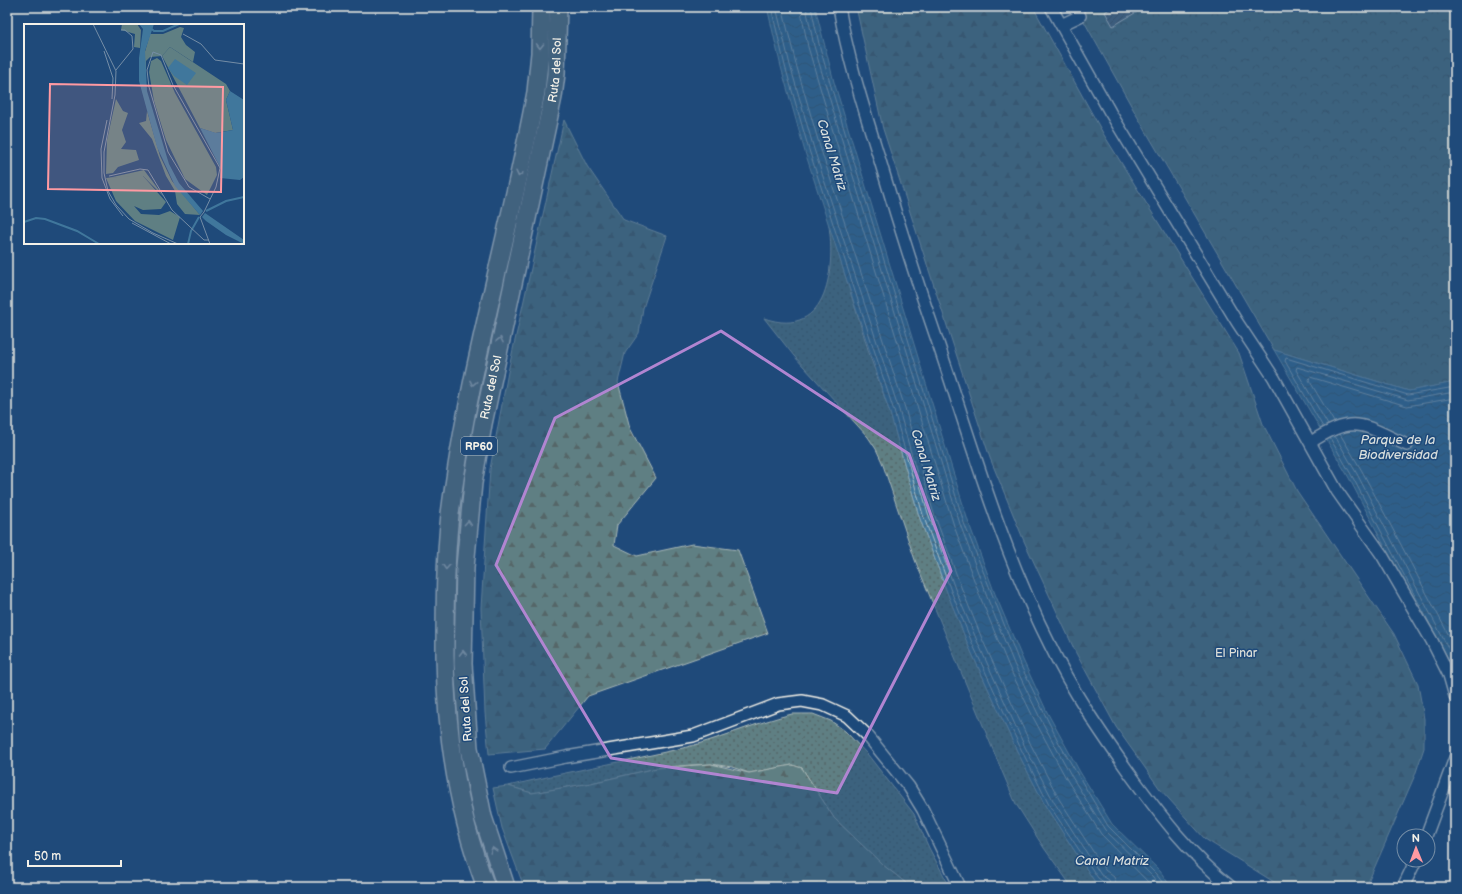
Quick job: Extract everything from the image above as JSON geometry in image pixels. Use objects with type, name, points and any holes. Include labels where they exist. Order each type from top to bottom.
[{"type":"main road","name":"Ruta del Sol","points":[[486,887],[463,812],[446,698],[445,633],[447,547],[457,466],[466,418],[536,92],[540,53],[541,7]]},
{"type":"main road","name":"Ruta del Sol","points":[[506,887],[489,839],[479,802],[469,748],[464,664],[465,567],[473,483],[483,424],[553,96],[556,74],[558,7]]},
{"type":"street","points":[[839,7],[855,77],[916,276],[985,487],[1022,586],[1060,665],[1112,749],[1174,831],[1201,862],[1231,887]]},
{"type":"street","points":[[1050,7],[1110,112],[1237,322],[1274,378],[1337,491],[1382,555],[1432,641],[1449,675],[1455,696]]},
{"type":"street","points":[[1061,25],[1080,16]]},
{"type":"street","points":[[1311,442],[1337,427],[1350,424],[1364,426],[1407,445]]},
{"type":"street","points":[[511,768],[566,757],[693,736],[778,704],[802,701],[823,705],[847,716],[867,735],[909,787],[923,810],[960,887]]},
{"type":"street","points":[[1429,828],[1455,758]]},
{"type":"street","points":[[1403,887],[1412,868]]},
{"type":"highlighted area","points":[[721,331],[909,454],[951,571],[837,793],[611,758],[496,565],[555,418]]},
{"type":"green space","points":[[548,7],[551,7],[551,41],[545,94],[533,160],[486,364],[466,484],[462,524],[457,604],[457,707],[464,768],[475,825],[462,778],[452,671],[454,560],[467,452]]},
{"type":"green space","name":"El Pinar","points":[[856,7],[1033,7],[1104,135],[1239,353],[1263,424],[1297,491],[1394,634],[1418,684],[1424,719],[1424,748],[1415,775],[1366,887],[1282,887],[1205,839],[1160,789],[1116,727],[1076,653],[1024,541],[990,458],[883,129]]},
{"type":"green space","points":[[1076,7],[1455,7],[1455,382],[1409,391],[1274,350],[1137,116]]},
{"type":"green space","points":[[564,120],[587,166],[624,220],[667,236],[643,308],[639,333],[625,353],[618,382],[630,428],[656,478],[617,525],[614,545],[637,556],[692,544],[738,550],[768,633],[588,696],[545,749],[489,754],[485,713],[481,608],[490,469],[508,372]]},
{"type":"green space","points":[[828,220],[871,359],[890,413],[919,516],[969,647],[1017,751],[1046,807],[1095,882],[1105,887],[1072,887],[1044,848],[1016,804],[915,560],[882,462],[876,449],[868,437],[794,356],[764,318],[786,322],[803,319],[815,309],[824,294],[829,276],[831,257]]},
{"type":"green space","points":[[792,714],[813,714],[831,721],[845,731],[868,755],[914,814],[929,848],[950,887],[911,887],[883,865],[834,818],[802,768],[792,765],[749,773],[732,767],[711,764],[657,768],[591,783],[532,793],[508,786],[679,749]]},
{"type":"green space","points":[[711,764],[749,773],[792,765],[802,768],[834,818],[883,865],[911,887],[524,887],[502,828],[493,788],[508,786],[532,793],[591,783],[657,768]]},
{"type":"green space","points":[[484,858],[495,887],[492,887]]},
{"type":"water","name":"Canal Matriz","points":[[767,7],[815,7],[834,82],[968,521],[995,594],[1047,712],[1080,772],[1112,824],[1160,871],[1171,887],[1105,887],[1095,882],[1046,807],[1017,751],[969,647],[919,516],[890,413],[805,152],[781,67]]},
{"type":"water","name":"Parque de la Biodiversidad","points":[[1274,350],[1409,391],[1455,382],[1455,681],[1349,478]]},
{"type":"building","points":[[1112,7],[1145,7],[1113,26],[1105,12]]}]
